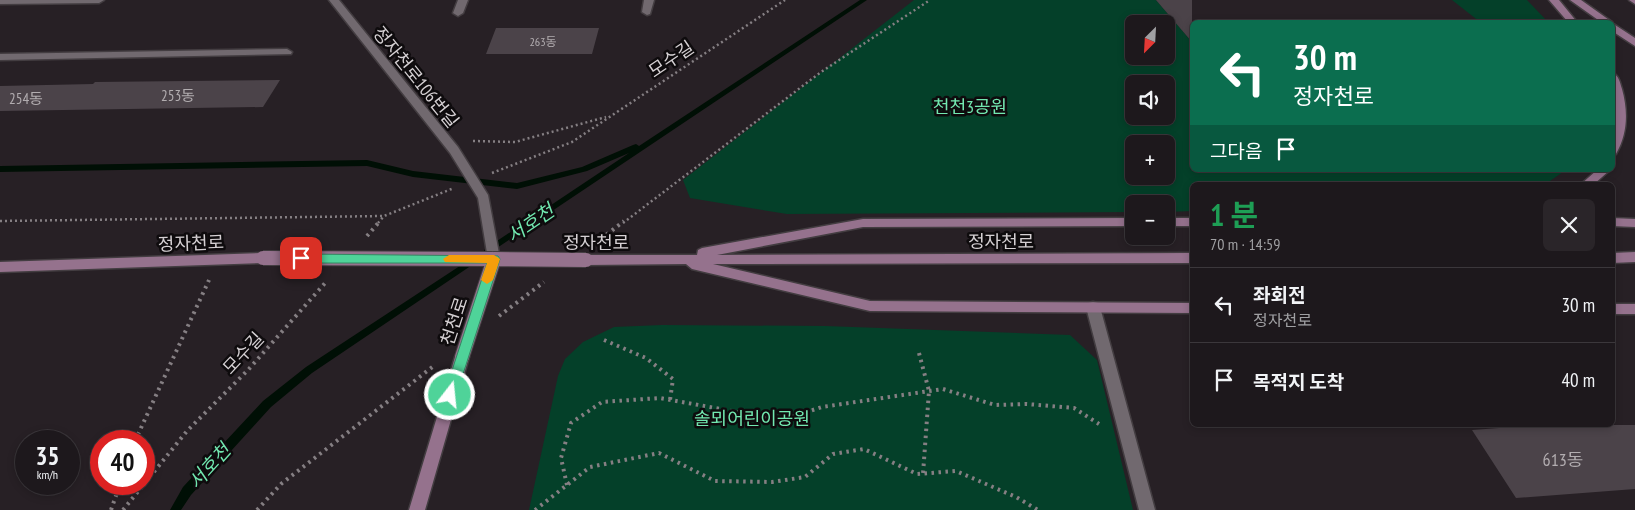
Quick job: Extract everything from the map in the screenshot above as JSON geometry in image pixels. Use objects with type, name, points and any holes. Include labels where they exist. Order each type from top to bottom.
[{"type":"street","points":[[0,1],[99,0]]},
{"type":"street","name":"정자천로106번길","points":[[334,0],[450,146],[484,198],[493,259]]},
{"type":"street","points":[[458,13],[463,0]]},
{"type":"street","points":[[647,12],[649,0]]},
{"type":"street","points":[[1554,0],[1571,20]]},
{"type":"street","points":[[1575,0],[1604,20]]},
{"type":"street","points":[[1615,28],[1635,42]]},
{"type":"street","points":[[0,56],[287,52]]},
{"type":"street","points":[[1615,87],[1622,114],[1619,141],[1615,147]]},
{"type":"street","points":[[1590,182],[1602,172]]},
{"type":"street","points":[[670,259],[863,223],[1125,222]]},
{"type":"street","points":[[1175,222],[1190,222]]},
{"type":"street","points":[[1615,222],[1635,222]]},
{"type":"street","name":"정자천로","points":[[0,267],[263,258],[586,260],[1190,258]]},
{"type":"street","points":[[1615,258],[1635,258]]},
{"type":"street","name":"천천로","points":[[418,510],[462,357],[493,259]]},
{"type":"street","points":[[670,259],[870,306],[1190,308]]},
{"type":"street","points":[[1093,307],[1147,510]]},
{"type":"street","points":[[1615,309],[1635,309]]},
{"type":"path","name":"모수길","points":[[572,142],[785,0]]},
{"type":"path","points":[[450,146],[515,142],[610,116]]},
{"type":"path","points":[[0,221],[384,216],[365,238]]},
{"type":"path","points":[[140,430],[218,259]]},
{"type":"path","name":"모수길","points":[[123,510],[187,431],[248,370],[332,275]]},
{"type":"path","points":[[604,340],[646,358],[673,380],[670,400]]},
{"type":"path","points":[[919,353],[929,391],[923,474]]},
{"type":"path","points":[[567,485],[561,458],[571,423],[602,402],[660,398],[782,420],[822,407],[943,389],[995,405],[1027,404],[1074,408],[1104,427]]},
{"type":"path","points":[[535,510],[590,467],[659,453],[715,481],[772,482],[805,477],[833,454],[864,449],[917,474],[956,471],[1016,497],[1038,510]]},
{"type":"path","points":[[111,510],[116,495]]},
{"type":"green space","name":"천천3공원","points":[[914,0],[1156,0],[1169,15],[1125,15],[1125,65],[1175,65],[1175,22],[1190,40],[1190,172],[1563,172],[1548,182],[1190,182],[1190,211],[1175,212],[1175,195],[1125,195],[1125,212],[787,214],[690,198],[683,180]]},
{"type":"green space","points":[[1452,0],[1527,0],[1546,20],[1477,20]]},
{"type":"green space","name":"솔뫼어린이공원","points":[[662,325],[825,326],[1070,335],[1097,360],[1133,510],[529,510],[558,376],[565,359],[583,342],[614,327]]},
{"type":"building","points":[[1156,0],[1192,0],[1192,20],[1190,20],[1190,40],[1175,22],[1175,15],[1169,15]]},
{"type":"building","points":[[496,28],[599,28],[592,54],[486,54]]},
{"type":"building","points":[[280,80],[263,107],[0,111],[0,86],[93,84],[95,82]]},
{"type":"building","points":[[1615,425],[1635,425],[1635,489],[1516,498],[1472,430],[1513,427],[1615,427]]},
{"type":"waterway","name":"서호천","points":[[488,251],[864,0]]},
{"type":"waterway","points":[[0,169],[367,163],[413,174],[517,186],[584,169],[636,147]]},
{"type":"waterway","name":"서호천","points":[[175,510],[187,491],[267,404],[309,370],[475,259]]},
{"type":"slow traffic","points":[[449,259],[494,259],[487,280]]},
{"type":"route","points":[[301,258],[494,259],[450,395]]}]
